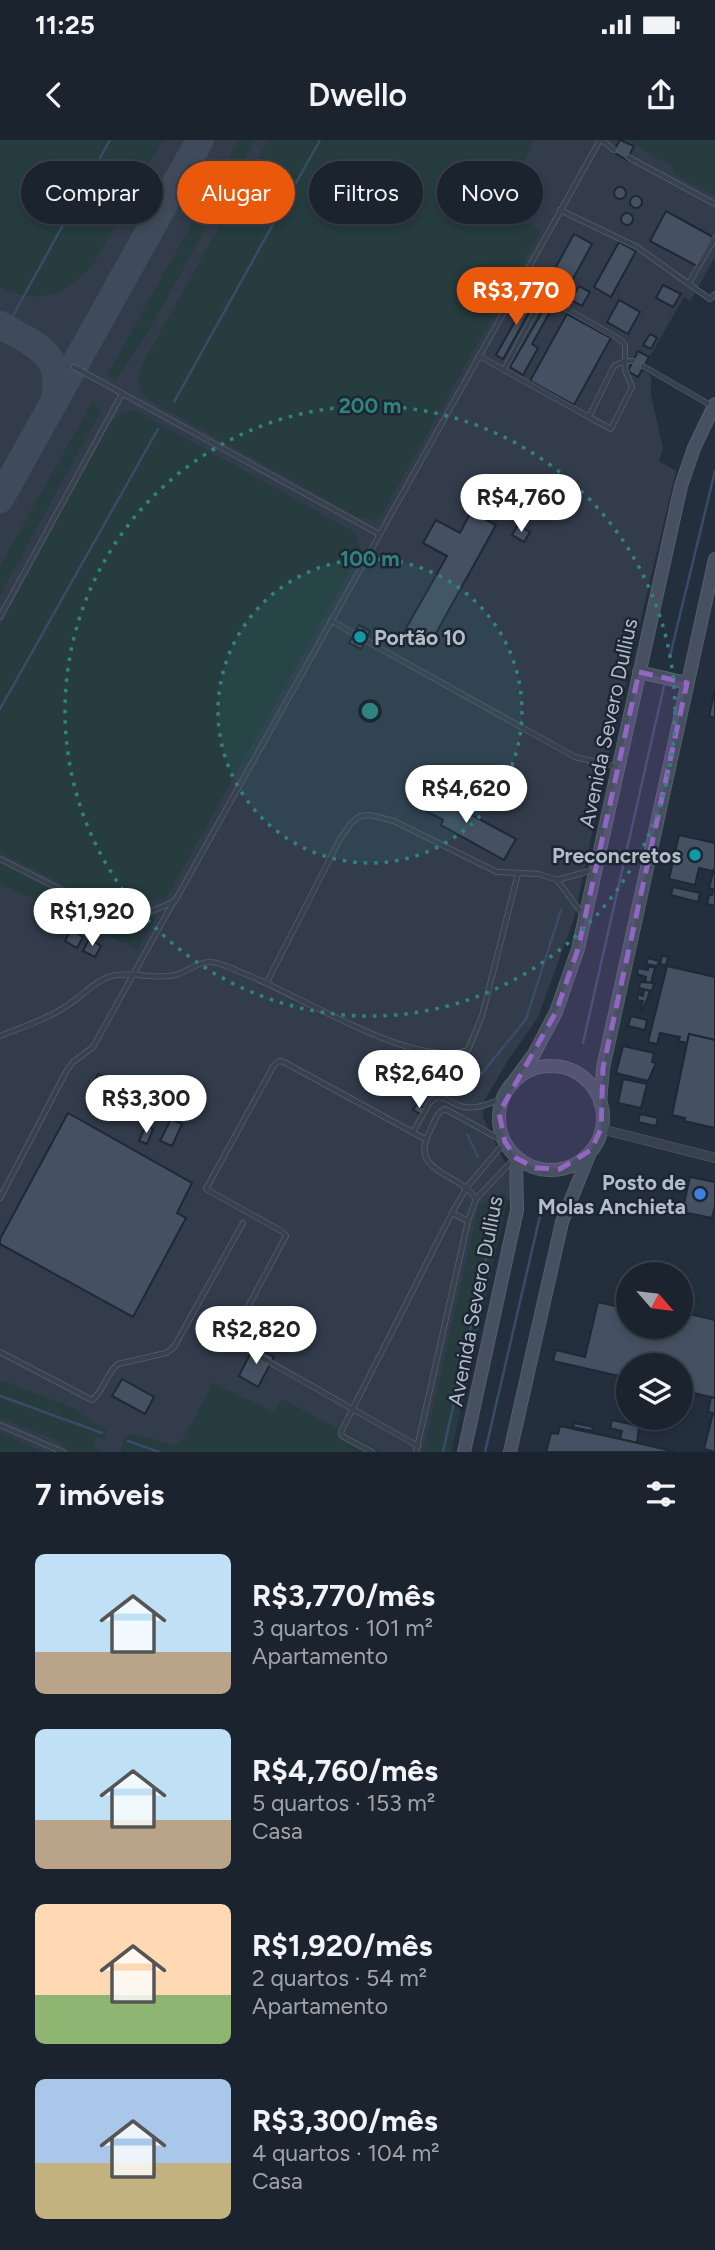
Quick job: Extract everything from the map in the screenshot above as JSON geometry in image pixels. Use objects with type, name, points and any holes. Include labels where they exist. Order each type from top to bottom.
[{"type":"main road","name":"Avenida Severo Dullius","points":[[512,1084],[534,1054],[556,1012],[578,949],[681,486],[694,448],[714,405]]},
{"type":"main road","points":[[510,1452],[562,1222],[601,1129],[603,1068],[715,559]]},
{"type":"main road","points":[[639,672],[687,683]]},
{"type":"main road","points":[[591,1150],[572,1166],[560,1169],[535,1168],[516,1158],[505,1142],[499,1121],[503,1097],[523,1074],[549,1066],[563,1068],[587,1081],[600,1103]]},
{"type":"main road","name":"Avenida Severo Dullius","points":[[464,1452],[517,1210],[516,1158]]},
{"type":"street","points":[[601,1129],[715,1158]]},
{"type":"lane","points":[[0,1198],[67,1070],[93,1047],[601,140],[614,150]]},
{"type":"lane","points":[[628,157],[713,202]]},
{"type":"lane","points":[[560,210],[637,247],[710,299],[715,294]]},
{"type":"lane","points":[[689,283],[715,238]]},
{"type":"lane","points":[[479,356],[611,429],[632,387],[625,370],[625,345],[621,340],[549,299],[545,299],[537,308],[505,370]]},
{"type":"lane","points":[[589,417],[614,366],[625,360],[633,361]]},
{"type":"lane","points":[[643,366],[714,405]]},
{"type":"lane","points":[[74,367],[379,534]]},
{"type":"lane","points":[[0,617],[122,394]]},
{"type":"lane","points":[[331,620],[354,634]]},
{"type":"lane","points":[[365,640],[575,757],[618,767]]},
{"type":"lane","points":[[267,982],[340,839],[351,823],[360,816],[370,815],[394,821],[497,872],[539,874],[557,880],[596,870]]},
{"type":"lane","points":[[0,859],[107,914],[121,917],[143,916],[175,901]]},
{"type":"lane","points":[[0,1036],[66,1007],[109,976],[134,973],[156,977],[177,975],[198,963],[212,962],[267,982],[389,1042],[426,1051],[459,1053],[468,1050],[482,1016],[518,873]]},
{"type":"lane","points":[[557,880],[585,918]]},
{"type":"lane","points":[[425,1139],[279,1061],[274,1065],[206,1189],[286,1236],[232,1339],[417,1449],[468,1221],[477,1199],[516,1158]]},
{"type":"lane","points":[[413,1132],[434,1098],[445,1098],[463,1107],[472,1107],[490,1104],[503,1097]]},
{"type":"lane","points":[[372,1452],[341,1434],[351,1408],[467,1187],[505,1142],[445,1109],[440,1111],[425,1139],[425,1153],[433,1169],[467,1187],[477,1199]]},
{"type":"lane","points":[[452,1213],[468,1221]]},
{"type":"lane","points":[[0,1352],[92,1400],[97,1397],[118,1364],[166,1353],[174,1347],[243,1223]]},
{"type":"lane","points":[[0,1425],[63,1452]]},
{"type":"highlighted area","points":[[639,672],[687,683],[603,1068],[601,1129],[591,1150],[560,1169],[535,1168],[516,1158],[505,1142],[499,1113],[556,1012],[578,949]]},
{"type":"shaded area","points":[[0,140],[715,140],[715,257],[690,301],[684,297],[642,370],[651,376],[651,395],[663,448],[659,461],[676,471],[606,766],[574,919],[538,1017],[484,1101],[483,1117],[507,1167],[513,1198],[507,1200],[451,1452],[0,1452]]},
{"type":"green space","points":[[0,140],[163,140],[151,161],[21,161],[21,224],[116,224],[93,265],[61,290],[27,296],[0,287]]},
{"type":"green space","points":[[239,140],[255,140],[243,161],[227,161]]},
{"type":"green space","points":[[268,140],[535,140],[523,161],[437,161],[437,224],[529,224],[541,230],[382,514],[375,520],[359,518],[151,401],[140,388],[140,371],[148,354],[221,224],[295,224],[295,161],[256,161]]},
{"type":"green space","points":[[628,140],[715,140],[715,196],[676,175],[672,167]]},
{"type":"green space","points":[[192,224],[208,224],[148,332],[116,380],[107,375]]},
{"type":"green space","points":[[93,401],[101,411],[0,595],[0,566]]},
{"type":"green space","points":[[135,410],[354,532],[361,550],[166,898],[115,904],[88,897],[0,853],[0,626],[111,422],[123,413]]},
{"type":"green space","points":[[0,863],[107,917],[128,922],[157,916],[137,950],[0,883]]},
{"type":"green space","points":[[503,1193],[507,1200],[451,1452],[423,1452],[479,1205]]},
{"type":"green space","points":[[0,1380],[73,1408],[95,1424],[103,1426],[107,1432],[105,1438],[96,1436],[93,1441],[99,1452],[72,1452],[56,1440],[0,1418]]},
{"type":"green space","points":[[213,1383],[274,1412],[281,1399],[382,1452],[122,1452],[125,1437],[136,1434],[174,1446],[182,1441]]},
{"type":"green space","points":[[0,1432],[42,1452],[0,1452]]},
{"type":"building","points":[[620,140],[634,146],[627,160],[613,152]]},
{"type":"building","points":[[615,188],[625,188],[625,198],[615,198]]},
{"type":"building","points":[[631,197],[641,197],[641,207],[631,207]]},
{"type":"building","points":[[666,211],[713,237],[697,266],[650,241]]},
{"type":"building","points":[[622,214],[632,214],[632,224],[622,224]]},
{"type":"building","points":[[574,234],[592,244],[564,295],[546,285]]},
{"type":"building","points":[[619,242],[636,251],[611,297],[594,287]]},
{"type":"building","points":[[663,285],[681,294],[673,307],[656,298]]},
{"type":"building","points":[[579,286],[590,292],[582,306],[571,300]]},
{"type":"building","points":[[530,295],[537,298],[503,359],[496,355]]},
{"type":"building","points":[[619,300],[640,312],[628,334],[607,322]]},
{"type":"building","points":[[545,307],[551,310],[532,344],[538,348],[523,375],[510,367]]},
{"type":"building","points":[[567,314],[611,338],[574,405],[530,381]]},
{"type":"building","points":[[650,334],[657,338],[651,349],[643,345]]},
{"type":"building","points":[[638,351],[649,357],[638,377],[628,371]]},
{"type":"building","points":[[471,512],[496,525],[430,644],[405,630],[447,556],[423,543],[436,520],[460,533]]},
{"type":"building","points":[[518,525],[530,532],[524,542],[512,535]]},
{"type":"building","name":"Portão 10","points":[[359,625],[370,631],[361,649],[349,643]]},
{"type":"building","points":[[715,690],[715,718],[709,716]]},
{"type":"building","points":[[420,787],[516,839],[504,860],[441,825],[443,820],[419,807],[421,803],[414,799]]},
{"type":"building","name":"Preconcretos","points":[[679,835],[715,843],[715,869],[713,871],[699,868],[695,885],[669,879]]},
{"type":"building","points":[[715,869],[715,890],[709,888]]},
{"type":"building","points":[[673,887],[700,893],[698,902],[671,895]]},
{"type":"building","points":[[715,890],[715,906],[707,904]]},
{"type":"building","points":[[71,930],[83,937],[77,948],[65,941]]},
{"type":"building","points":[[89,939],[101,946],[95,957],[83,951]]},
{"type":"building","points":[[662,956],[668,957],[666,965],[660,964]]},
{"type":"building","points":[[648,958],[659,961],[657,966],[646,964]]},
{"type":"building","points":[[648,966],[655,968],[651,983],[645,982],[646,977],[637,974],[638,968],[648,970]]},
{"type":"building","points":[[667,966],[715,977],[715,1040],[689,1034],[687,1043],[678,1041],[680,1037],[660,1033],[657,1044],[648,1042]]},
{"type":"building","points":[[640,982],[654,983],[652,991],[639,988]]},
{"type":"building","points":[[644,990],[650,991],[641,1010],[643,1001],[637,1000],[638,994],[643,996]]},
{"type":"building","points":[[631,1016],[647,1020],[645,1030],[628,1026]]},
{"type":"building","points":[[689,1034],[715,1040],[715,1128],[684,1121],[685,1118],[672,1115]]},
{"type":"building","points":[[623,1046],[654,1053],[652,1062],[656,1063],[648,1081],[616,1073]]},
{"type":"building","points":[[98,1074],[126,1088],[114,1110],[87,1095]]},
{"type":"building","points":[[623,1079],[647,1084],[641,1108],[618,1103]]},
{"type":"building","points":[[417,1104],[425,1109],[422,1115],[413,1110]]},
{"type":"building","points":[[178,1108],[188,1108],[188,1118],[178,1118]]},
{"type":"building","points":[[68,1113],[192,1183],[177,1213],[186,1218],[133,1317],[0,1244],[0,1239]]},
{"type":"building","points":[[640,1114],[658,1118],[656,1126],[638,1122]]},
{"type":"building","points":[[171,1119],[182,1124],[172,1146],[160,1141]]},
{"type":"building","points":[[146,1125],[153,1129],[147,1144],[139,1141]]},
{"type":"building","name":"Posto de Molas Anchieta","points":[[690,1177],[715,1182],[712,1218],[682,1212]]},
{"type":"building","points":[[598,1302],[616,1306],[616,1339],[693,1339],[693,1315],[715,1320],[715,1398],[693,1393],[693,1353],[616,1353],[616,1375],[553,1361],[556,1350],[585,1357]]},
{"type":"building","points":[[254,1346],[274,1357],[258,1387],[239,1376]]},
{"type":"building","points":[[122,1379],[154,1397],[145,1414],[112,1396]]},
{"type":"building","points":[[711,1397],[715,1398],[715,1452],[704,1449],[713,1413],[708,1412]]},
{"type":"building","points":[[612,1420],[616,1421],[616,1430],[610,1428]]},
{"type":"building","points":[[574,1423],[593,1427],[592,1431],[573,1427]]},
{"type":"building","points":[[560,1426],[676,1452],[546,1452],[551,1433],[558,1434]]},
{"type":"building","points":[[618,1430],[639,1430],[637,1443],[620,1439],[622,1431]]},
{"type":"waterway","points":[[0,339],[110,140]]},
{"type":"waterway","points":[[174,402],[320,140]]},
{"type":"waterway","points":[[0,709],[158,429]]},
{"type":"waterway","points":[[670,656],[715,471]]},
{"type":"waterway","points":[[583,1043],[664,686]]},
{"type":"waterway","points":[[467,1092],[526,1019],[561,910]]},
{"type":"waterway","points":[[467,1134],[478,1157]]},
{"type":"waterway","points":[[485,1452],[543,1203]]},
{"type":"waterway","points":[[443,1452],[498,1205]]},
{"type":"waterway","points":[[0,1396],[102,1433]]},
{"type":"waterway","points":[[128,1441],[159,1452]]},
{"type":"taxiway","points":[[0,499],[200,140]]},
{"type":"taxiway","points":[[0,325],[45,353],[56,373],[54,402]]},
{"type":"place","name":"Portão 10","points":[[360,637]]},
{"type":"place","name":"Preconcretos","points":[[695,855]]},
{"type":"place","name":"Posto de Molas Anchieta","points":[[700,1194]]}]
